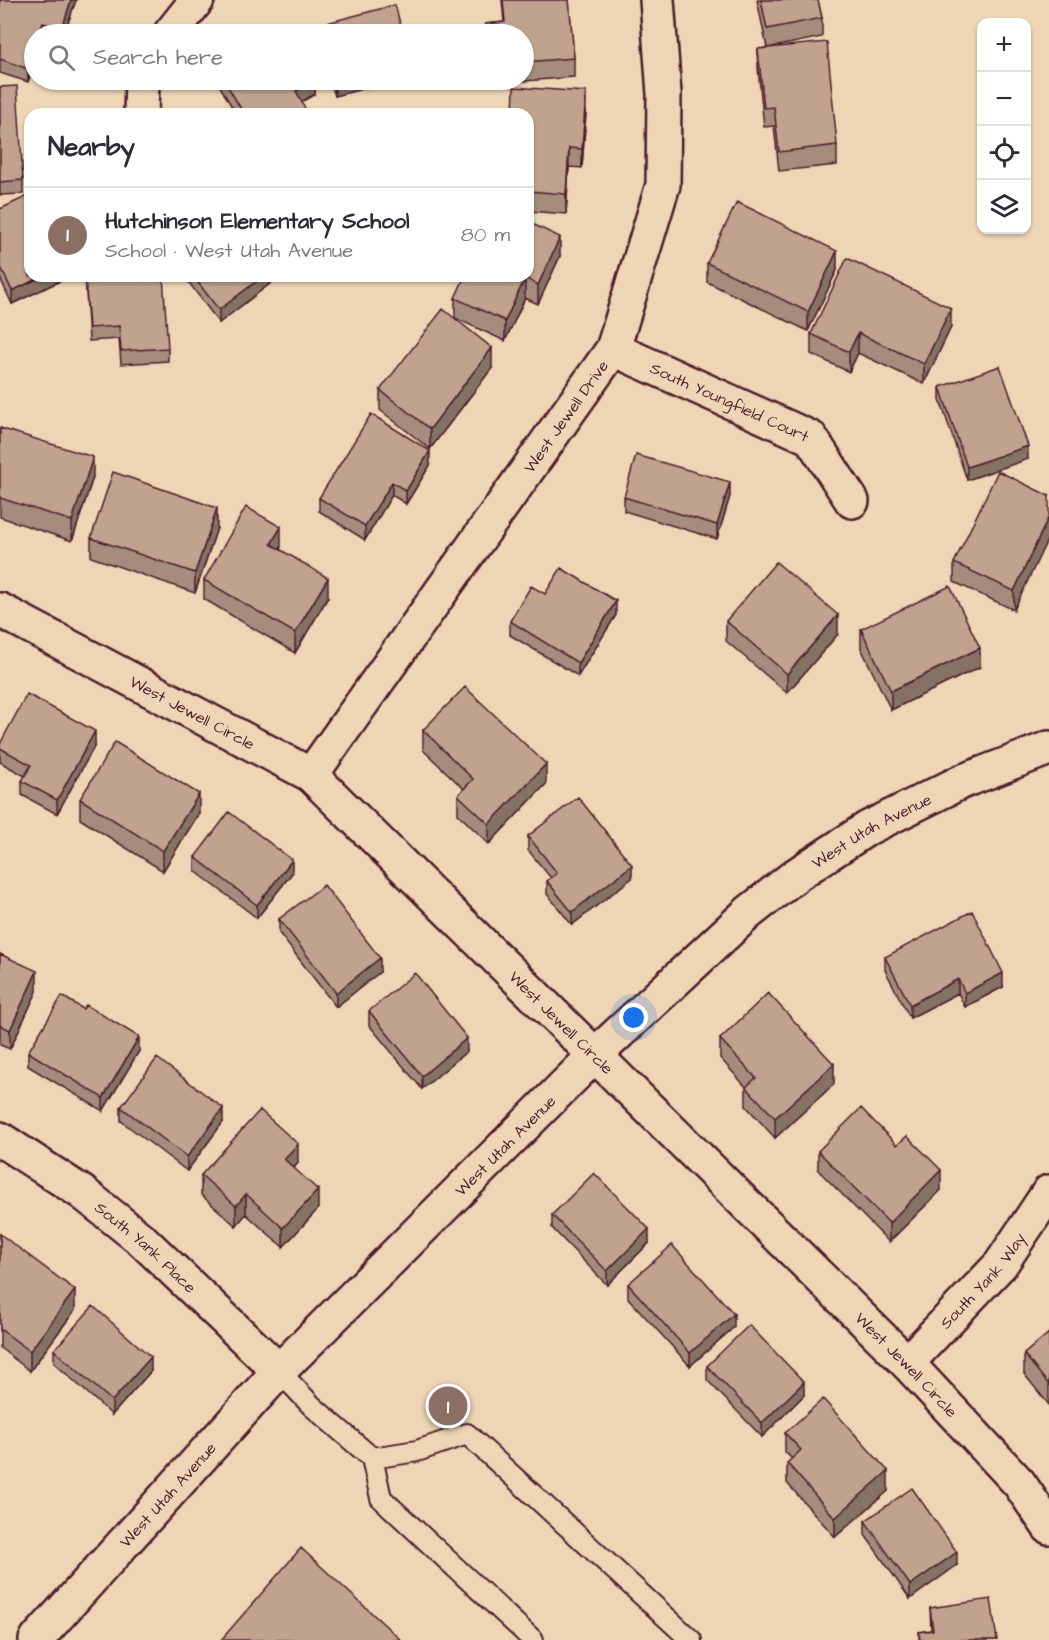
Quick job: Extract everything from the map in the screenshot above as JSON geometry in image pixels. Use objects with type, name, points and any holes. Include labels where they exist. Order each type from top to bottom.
[{"type":"street","points":[[178,24],[197,0]]},
{"type":"street","name":"West Jewell Drive","points":[[311,775],[613,349],[663,185],[664,94],[657,0]]},
{"type":"street","points":[[141,108],[142,90]]},
{"type":"street","name":"South Youngfield Court","points":[[613,349],[811,438],[852,501]]},
{"type":"street","name":"West Jewell Circle","points":[[0,610],[311,775],[907,1363],[1019,1483],[1049,1527]]},
{"type":"street","name":"West Utah Avenue","points":[[36,1640],[279,1371],[595,1055],[748,912],[796,875],[868,828],[907,807],[1010,761],[1049,748]]},
{"type":"street","name":"South Yank Place","points":[[0,1139],[83,1193],[143,1241],[279,1371]]},
{"type":"street","name":"South Yank Way","points":[[907,1363],[1001,1264],[1049,1192]]},
{"type":"lane","points":[[279,1371],[312,1406],[372,1458],[381,1498],[533,1640]]},
{"type":"lane","points":[[372,1458],[417,1451],[467,1434],[691,1640]]},
{"type":"building","points":[[0,0],[71,0],[64,24],[24,24],[24,68],[0,59]]},
{"type":"building","points":[[503,0],[569,0],[574,58],[534,61],[534,24],[485,24],[505,22]]},
{"type":"building","points":[[761,0],[818,0],[822,18],[767,29]]},
{"type":"building","points":[[395,5],[400,24],[323,24]]},
{"type":"building","points":[[827,42],[837,145],[779,152],[774,107],[764,108],[758,49]]},
{"type":"building","points":[[17,86],[23,180],[0,182],[0,87]]},
{"type":"building","points":[[534,88],[586,92],[582,149],[569,148],[566,194],[534,191],[534,108],[513,108],[514,90]]},
{"type":"building","points":[[230,90],[298,90],[296,91],[305,108],[240,108]]},
{"type":"building","points":[[24,198],[24,282],[31,282],[12,291],[0,265],[0,209]]},
{"type":"building","points":[[737,202],[837,251],[808,312],[707,263]]},
{"type":"building","points":[[534,225],[560,237],[538,285],[532,282]]},
{"type":"building","points":[[847,258],[951,308],[924,364],[858,333],[849,352],[811,334]]},
{"type":"building","points":[[85,282],[163,282],[168,348],[121,351],[119,326],[89,328]]},
{"type":"building","points":[[198,282],[255,282],[219,310]]},
{"type":"building","points":[[462,282],[523,282],[505,321],[455,298]]},
{"type":"building","points":[[443,309],[492,348],[430,429],[380,390]]},
{"type":"building","points":[[1000,366],[1028,446],[967,467],[940,387]]},
{"type":"building","points":[[371,414],[430,451],[406,491],[392,482],[365,526],[319,498]]},
{"type":"building","points":[[0,428],[93,457],[72,521],[0,498]]},
{"type":"building","points":[[636,455],[730,482],[717,525],[624,497]]},
{"type":"building","points":[[998,471],[1049,496],[1049,516],[1014,591],[954,563]]},
{"type":"building","points":[[113,472],[217,508],[195,573],[91,538]]},
{"type":"building","points":[[246,507],[281,527],[271,544],[328,578],[295,633],[204,580]]},
{"type":"building","points":[[776,562],[838,615],[787,674],[726,621]]},
{"type":"building","points":[[561,568],[616,601],[578,663],[510,621],[531,586],[545,594]]},
{"type":"building","points":[[950,586],[980,648],[891,691],[861,629]]},
{"type":"building","points":[[465,687],[546,764],[489,824],[458,795],[473,779],[423,730]]},
{"type":"building","points":[[27,694],[95,731],[57,800],[22,781],[31,765],[0,748]]},
{"type":"building","points":[[115,742],[199,794],[163,851],[80,799]]},
{"type":"building","points":[[578,797],[632,865],[572,912],[547,881],[557,873],[528,836]]},
{"type":"building","points":[[229,812],[292,860],[257,905],[195,857]]},
{"type":"building","points":[[324,885],[380,958],[336,993],[279,919]]},
{"type":"building","points":[[972,911],[1003,973],[965,993],[958,979],[910,1005],[885,957]]},
{"type":"building","points":[[0,954],[37,971],[10,1030],[0,1025]]},
{"type":"building","points":[[415,973],[467,1038],[422,1076],[369,1011]]},
{"type":"building","points":[[768,993],[834,1064],[775,1118],[746,1087],[756,1078],[720,1039]]},
{"type":"building","points":[[62,996],[83,1009],[86,1005],[139,1037],[103,1098],[28,1052]]},
{"type":"building","points":[[157,1058],[223,1108],[187,1157],[121,1107]]},
{"type":"building","points":[[861,1108],[897,1145],[907,1136],[941,1170],[889,1223],[818,1151]]},
{"type":"building","points":[[260,1110],[298,1144],[284,1159],[318,1190],[283,1228],[246,1194],[236,1206],[201,1175]]},
{"type":"building","points":[[594,1173],[649,1229],[607,1271],[552,1215]]},
{"type":"building","points":[[0,1234],[75,1290],[30,1351],[0,1329]]},
{"type":"building","points":[[672,1245],[734,1314],[690,1353],[628,1284]]},
{"type":"building","points":[[93,1306],[151,1357],[112,1401],[54,1350]]},
{"type":"building","points":[[749,1325],[804,1382],[762,1423],[707,1366]]},
{"type":"building","points":[[1049,1333],[1049,1385],[1024,1354]]},
{"type":"building","points":[[823,1399],[888,1471],[835,1518],[787,1463],[801,1450],[785,1433]]},
{"type":"building","points":[[912,1488],[957,1552],[910,1585],[865,1521]]},
{"type":"building","points":[[301,1548],[401,1640],[221,1640]]},
{"type":"building","points":[[991,1599],[997,1640],[920,1640],[919,1632],[933,1630],[930,1608]]},
{"type":"place","name":"Hutchinson Elementary School","points":[[448,1406]]}]
